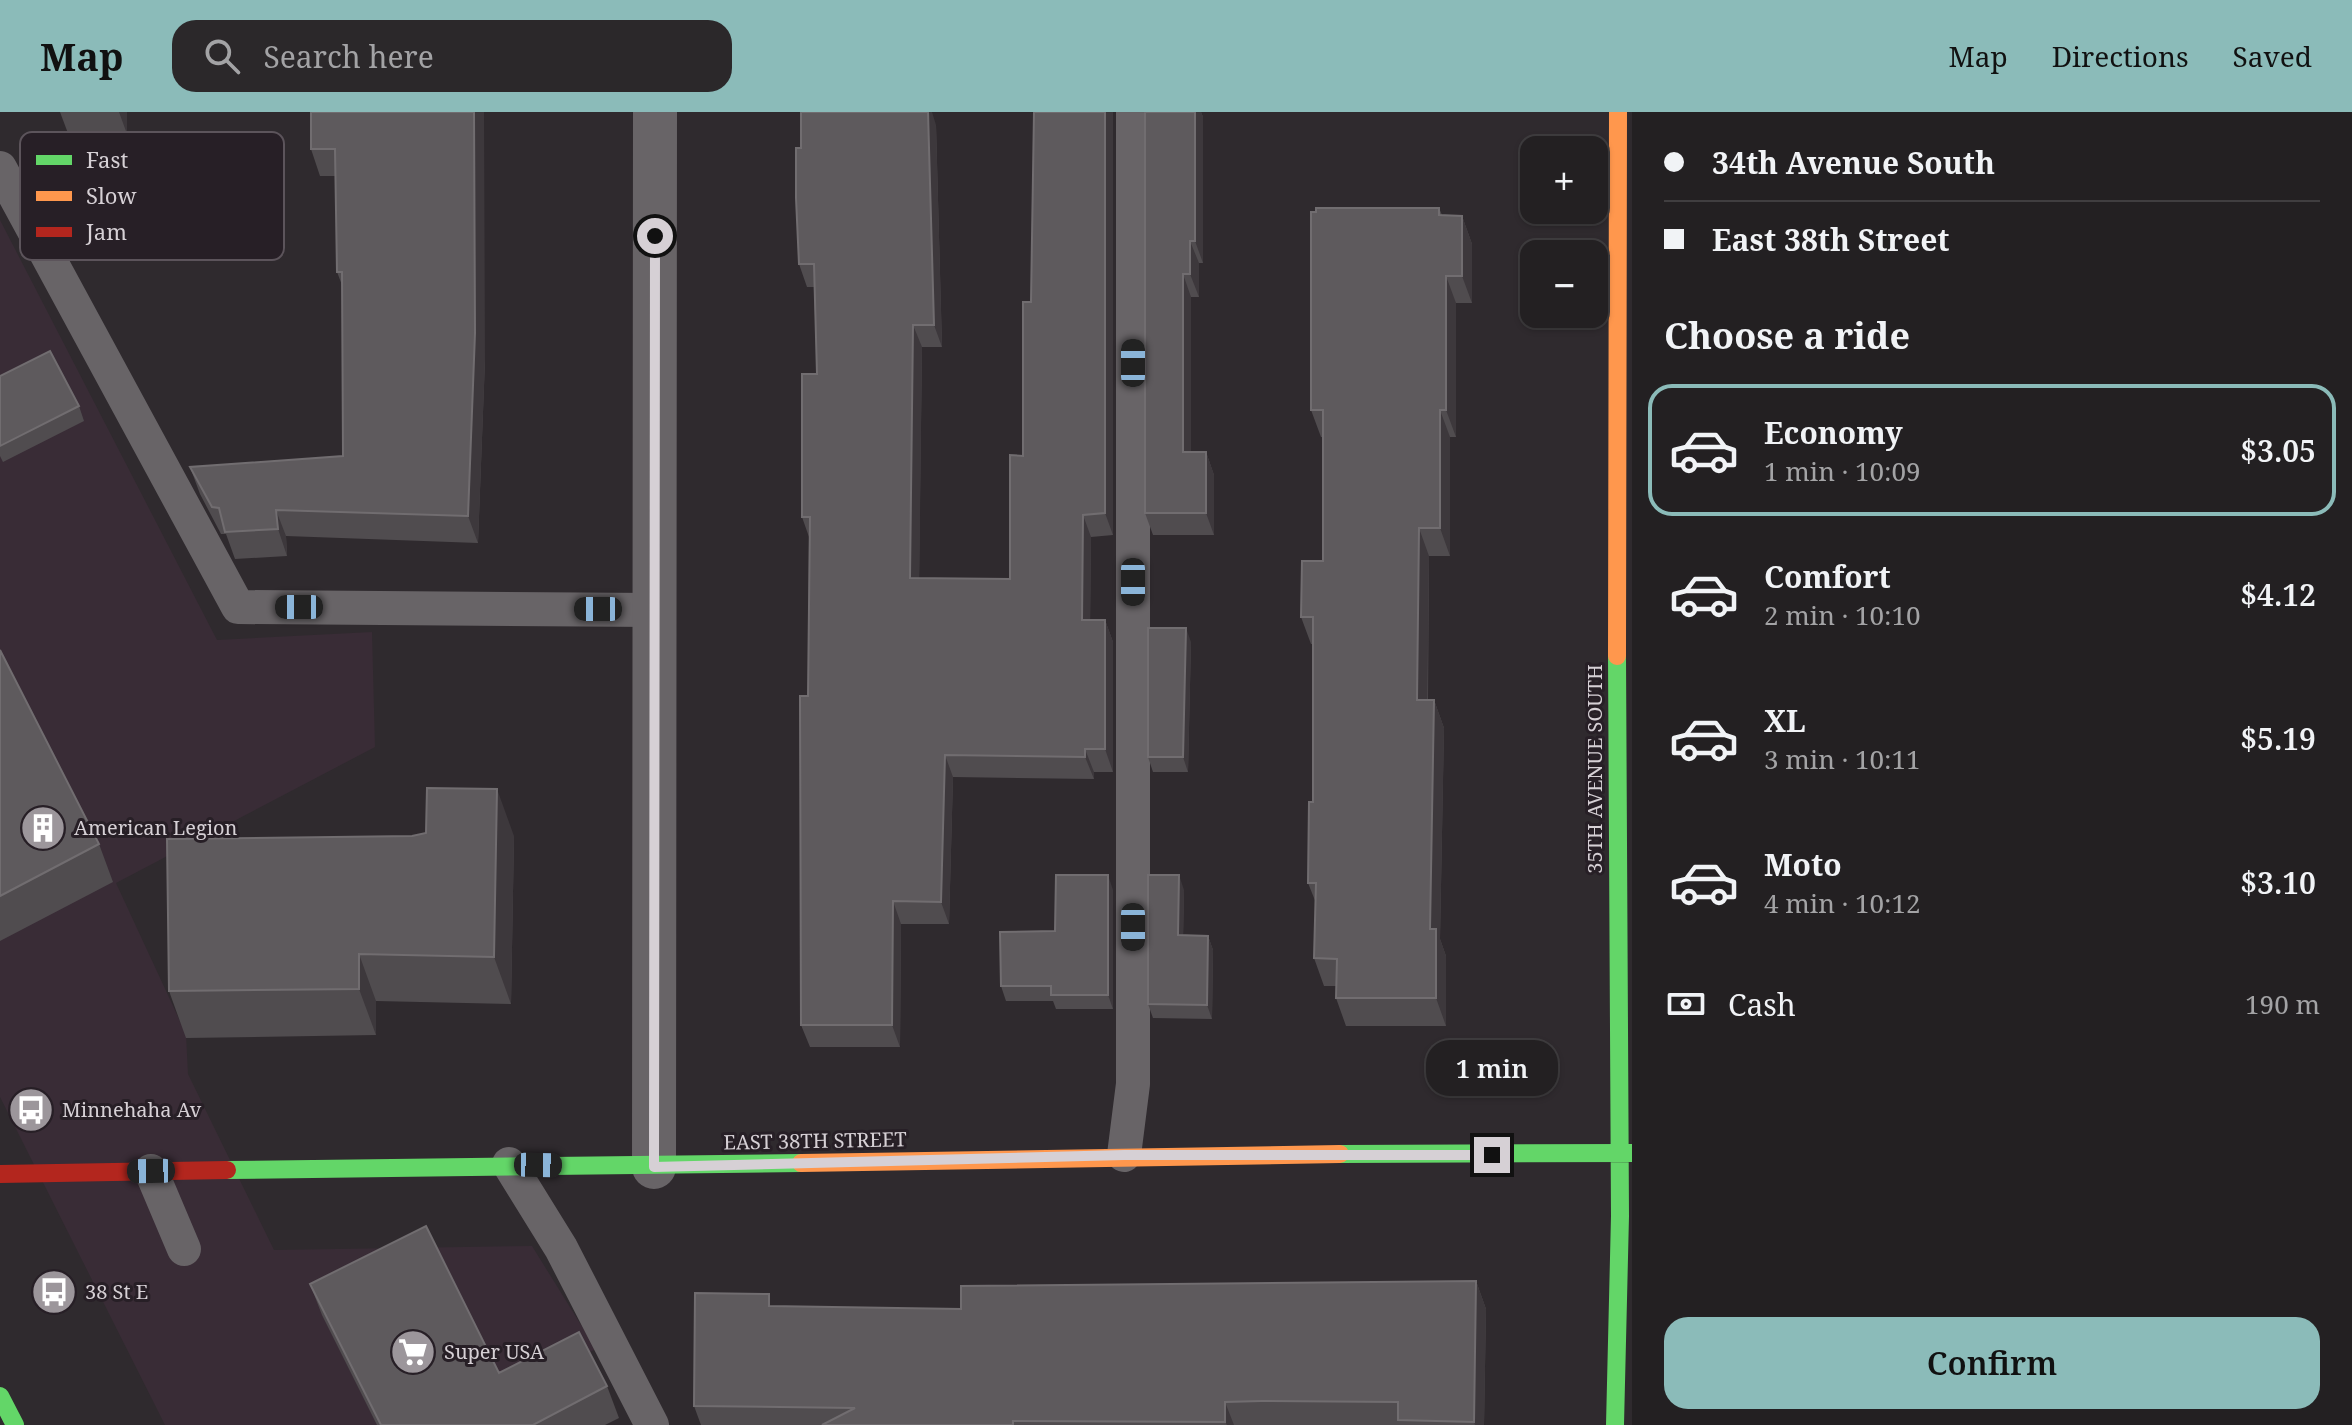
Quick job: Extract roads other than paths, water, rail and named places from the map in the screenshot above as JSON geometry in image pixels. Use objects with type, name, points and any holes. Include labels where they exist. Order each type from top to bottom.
[{"type":"street","points":[[654,1167],[655,112]]},
{"type":"street","name":"35TH AVENUE SOUTH","points":[[1615,1425],[1626,1153],[1617,1080],[1618,112]]},
{"type":"street","name":"EAST 38TH STREET","points":[[0,1174],[509,1164],[654,1167],[1124,1155],[1626,1153]]},
{"type":"street","points":[[0,1396],[15,1425]]},
{"type":"lane","points":[[1124,1155],[1133,1084],[1133,112]]},
{"type":"lane","points":[[0,168],[20,205]]},
{"type":"lane","points":[[50,260],[238,607],[655,610]]},
{"type":"lane","points":[[509,1164],[561,1248],[652,1425]]},
{"type":"lane","points":[[151,1171],[184,1249]]},
{"type":"place","name":"American Legion","points":[[43,828]]},
{"type":"place","name":"Minnehaha Av","points":[[31,1110]]},
{"type":"place","name":"38 St E","points":[[54,1292]]},
{"type":"place","name":"Super USA","points":[[413,1352]]}]
